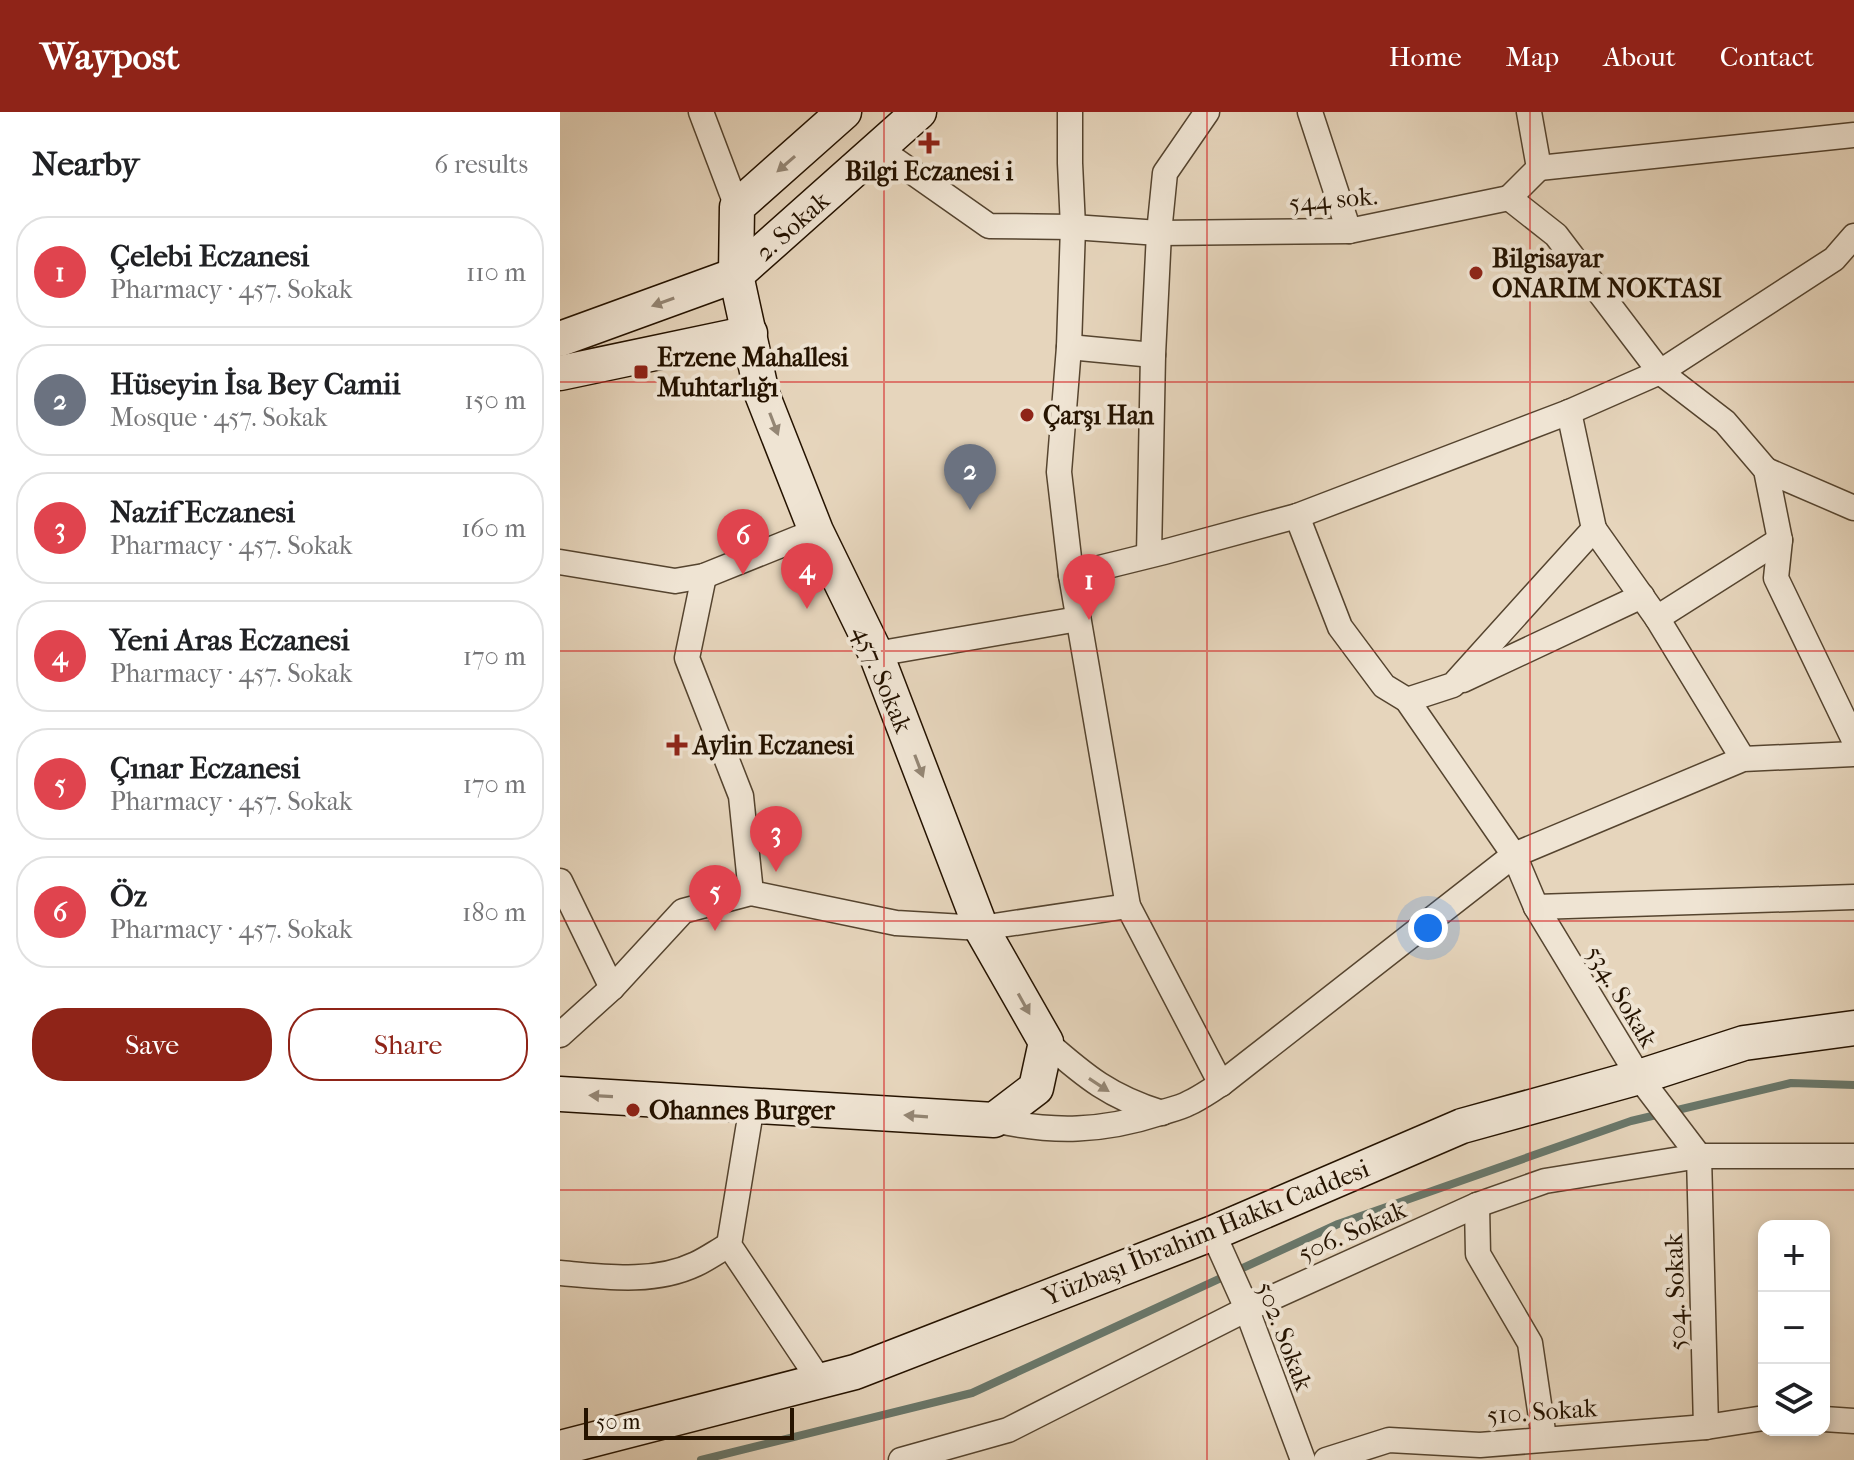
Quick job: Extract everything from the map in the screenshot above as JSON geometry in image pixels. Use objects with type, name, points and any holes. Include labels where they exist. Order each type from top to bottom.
[{"type":"street","points":[[701,112],[737,207],[844,112]]},
{"type":"street","name":"2. Sokak","points":[[736,275],[919,112]]},
{"type":"street","points":[[1070,112],[1073,227],[1069,347],[1059,472],[1071,575],[1128,906],[1221,1084]]},
{"type":"street","points":[[1149,555],[1153,355],[1165,173],[1207,112]]},
{"type":"street","points":[[1310,112],[1349,231]]},
{"type":"street","points":[[1529,112],[1539,168]]},
{"type":"street","points":[[1854,135],[1539,168],[1509,198],[1556,235],[1660,372],[1725,422],[1766,470],[1854,508]]},
{"type":"street","name":"544 sok.","points":[[878,148],[989,226],[1073,227],[1159,233],[1349,231],[1509,198]]},
{"type":"street","name":"457. Sokak","points":[[737,207],[736,275],[762,394],[816,531],[876,654],[981,928],[1046,1042]]},
{"type":"street","points":[[1071,575],[1297,516],[1569,412],[1660,372],[1844,265],[1854,236]]},
{"type":"street","points":[[560,339],[736,275]]},
{"type":"street","points":[[560,373],[750,333]]},
{"type":"street","points":[[1069,347],[1153,355]]},
{"type":"street","points":[[1569,412],[1594,529],[1657,618],[1743,759]]},
{"type":"street","points":[[1766,470],[1780,540],[1776,578],[1854,740]]},
{"type":"street","name":"534. Sokak","points":[[1297,516],[1340,627],[1384,686],[1407,700],[1514,855],[1536,907],[1639,1077],[1699,1156]]},
{"type":"street","points":[[1453,685],[1594,529]]},
{"type":"street","points":[[560,562],[675,581],[704,576],[816,531]]},
{"type":"street","points":[[1657,618],[1780,540]]},
{"type":"street","points":[[704,576],[687,658],[741,796],[751,893]]},
{"type":"street","points":[[1407,700],[1453,685],[1642,596]]},
{"type":"street","points":[[876,654],[1078,619]]},
{"type":"street","points":[[560,1094],[994,1120],[1028,1128],[1127,1124],[1187,1105],[1221,1084],[1514,855],[1743,759],[1854,754]]},
{"type":"street","points":[[560,881],[612,988]]},
{"type":"street","points":[[560,1035],[612,988],[683,911],[751,893],[896,923],[981,928],[1128,906]]},
{"type":"street","points":[[1536,907],[1854,897]]},
{"type":"street","name":"Yüzbaşı İbrahim Hakkı Caddesi","points":[[560,1448],[855,1372],[1213,1233],[1462,1126],[1639,1077],[1744,1043],[1854,1028]]},
{"type":"street","points":[[994,1120],[1036,1088],[1046,1042],[1100,1086],[1162,1113]]},
{"type":"street","points":[[752,1105],[729,1245],[820,1381]]},
{"type":"street","name":"506. Sokak","points":[[901,1460],[1008,1430],[1245,1306],[1477,1205],[1545,1181],[1699,1156],[1854,1156]]},
{"type":"street","name":"504. Sokak","points":[[1699,1156],[1706,1427]]},
{"type":"street","points":[[1477,1205],[1478,1254],[1530,1343],[1544,1438]]},
{"type":"street","name":"502. Sokak","points":[[1213,1233],[1245,1306],[1303,1460]]},
{"type":"street","points":[[560,1273],[616,1278],[665,1274],[695,1265],[729,1245]]},
{"type":"street","name":"510. Sokak","points":[[1326,1460],[1389,1440],[1480,1445],[1706,1427],[1758,1419]]},
{"type":"street","points":[[1830,1419],[1854,1421]]},
{"type":"waterway","points":[[701,1460],[972,1393],[1338,1224],[1631,1121],[1791,1083],[1854,1085]]},
{"type":"place","name":"Bilgi Eczanesi i","points":[[929,143]]},
{"type":"place","name":"Bilgisayar ONARIM NOKTASI","points":[[1476,273]]},
{"type":"place","name":"Erzene Mahallesi Muhtarlığı","points":[[641,372]]},
{"type":"place","name":"Çarşı Han","points":[[1027,415]]},
{"type":"place","name":"Hüseyin İsa Bey Camii","points":[[970,510]]},
{"type":"place","name":"Öz","points":[[743,575]]},
{"type":"place","name":"Yeni Aras Eczanesi","points":[[807,609]]},
{"type":"place","name":"Çelebi Eczanesi","points":[[1089,620]]},
{"type":"place","name":"Aylin Eczanesi","points":[[677,745]]},
{"type":"place","name":"Nazif Eczanesi","points":[[776,872]]},
{"type":"place","name":"Çınar Eczanesi","points":[[715,931]]},
{"type":"place","name":"Ohannes Burger","points":[[633,1110]]}]
